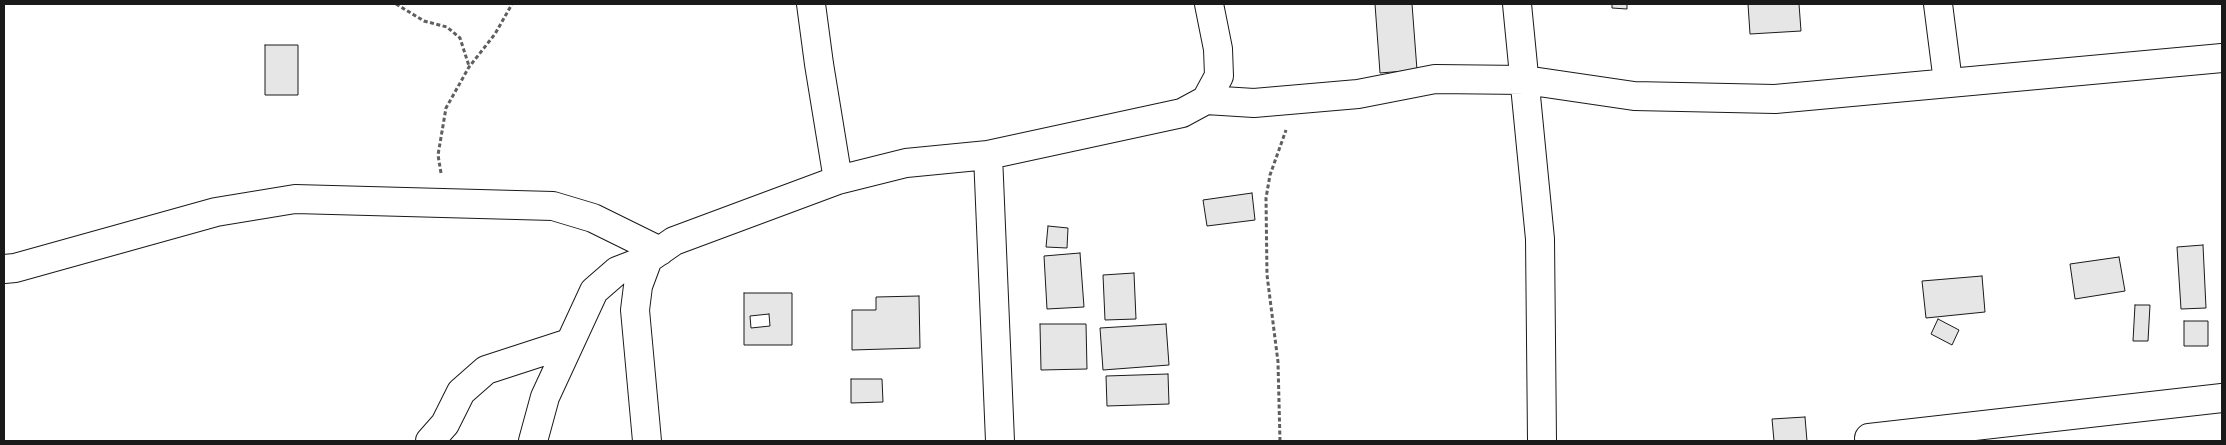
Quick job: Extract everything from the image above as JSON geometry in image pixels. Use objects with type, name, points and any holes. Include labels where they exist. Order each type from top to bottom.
[{"type":"street","points":[[811,4],[818,64],[838,180]]},
{"type":"street","points":[[1206,100],[1219,76],[1218,48],[1209,4]]},
{"type":"street","points":[[1517,4],[1540,239],[1542,441]]},
{"type":"street","points":[[1938,4],[1948,82]]},
{"type":"street","points":[[533,441],[545,397],[594,291],[617,271],[654,255],[674,241],[838,180],[906,163],[988,156],[1182,113],[1206,100],[1254,103],[1358,94],[1436,79],[1525,80],[1634,96],[1774,99],[2222,58]]},
{"type":"street","points":[[988,156],[1000,441]]},
{"type":"street","points":[[4,269],[15,268],[216,212],[294,199],[553,206],[594,218],[654,255]]},
{"type":"street","points":[[647,441],[635,310],[638,286],[654,255]]},
{"type":"street","points":[[430,441],[444,424],[462,392],[486,370],[569,343]]},
{"type":"street","points":[[1869,438],[2222,398]]},
{"type":"path","points":[[396,4],[424,21],[447,27],[460,38],[469,67]]},
{"type":"path","points":[[447,203],[438,156],[446,108],[469,67],[495,34],[512,4]]},
{"type":"path","points":[[1280,441],[1278,362],[1267,274],[1266,198],[1270,176],[1296,98]]},
{"type":"building","points":[[1375,4],[1412,4],[1417,70],[1380,73]]},
{"type":"building","points":[[1612,4],[1627,4],[1627,9],[1612,8]]},
{"type":"building","points":[[1748,4],[1799,4],[1801,31],[1750,34]]},
{"type":"building","points":[[265,45],[298,45],[298,95],[265,95]]},
{"type":"building","points":[[1252,193],[1255,220],[1207,226],[1203,200]]},
{"type":"building","points":[[1048,226],[1068,228],[1067,248],[1046,247]]},
{"type":"building","points":[[2203,245],[2206,308],[2181,309],[2177,247]]},
{"type":"building","points":[[1080,253],[1084,307],[1047,309],[1044,256]]},
{"type":"building","points":[[2119,257],[2125,291],[2075,299],[2070,264]]},
{"type":"building","points":[[1134,273],[1136,319],[1105,320],[1103,275]]},
{"type":"building","points":[[1982,276],[1985,312],[1926,318],[1922,281]]},
{"type":"building","points":[[744,293],[792,293],[792,345],[744,345]],"holes":[[[769,314],[770,326],[751,328],[750,316]]]},
{"type":"building","points":[[919,296],[920,348],[852,350],[852,310],[876,310],[876,297]]},
{"type":"building","points":[[2135,305],[2150,305],[2148,341],[2133,341]]},
{"type":"building","points":[[1938,319],[1959,330],[1952,345],[1931,334]]},
{"type":"building","points":[[2184,321],[2208,321],[2208,346],[2184,346]]},
{"type":"building","points":[[1040,324],[1086,324],[1087,369],[1041,370]]},
{"type":"building","points":[[1166,324],[1169,365],[1103,370],[1100,328]]},
{"type":"building","points":[[1168,374],[1169,404],[1107,406],[1106,376]]},
{"type":"building","points":[[851,379],[882,379],[883,402],[851,403]]},
{"type":"building","points":[[1805,417],[1807,441],[1774,441],[1772,419]]}]
